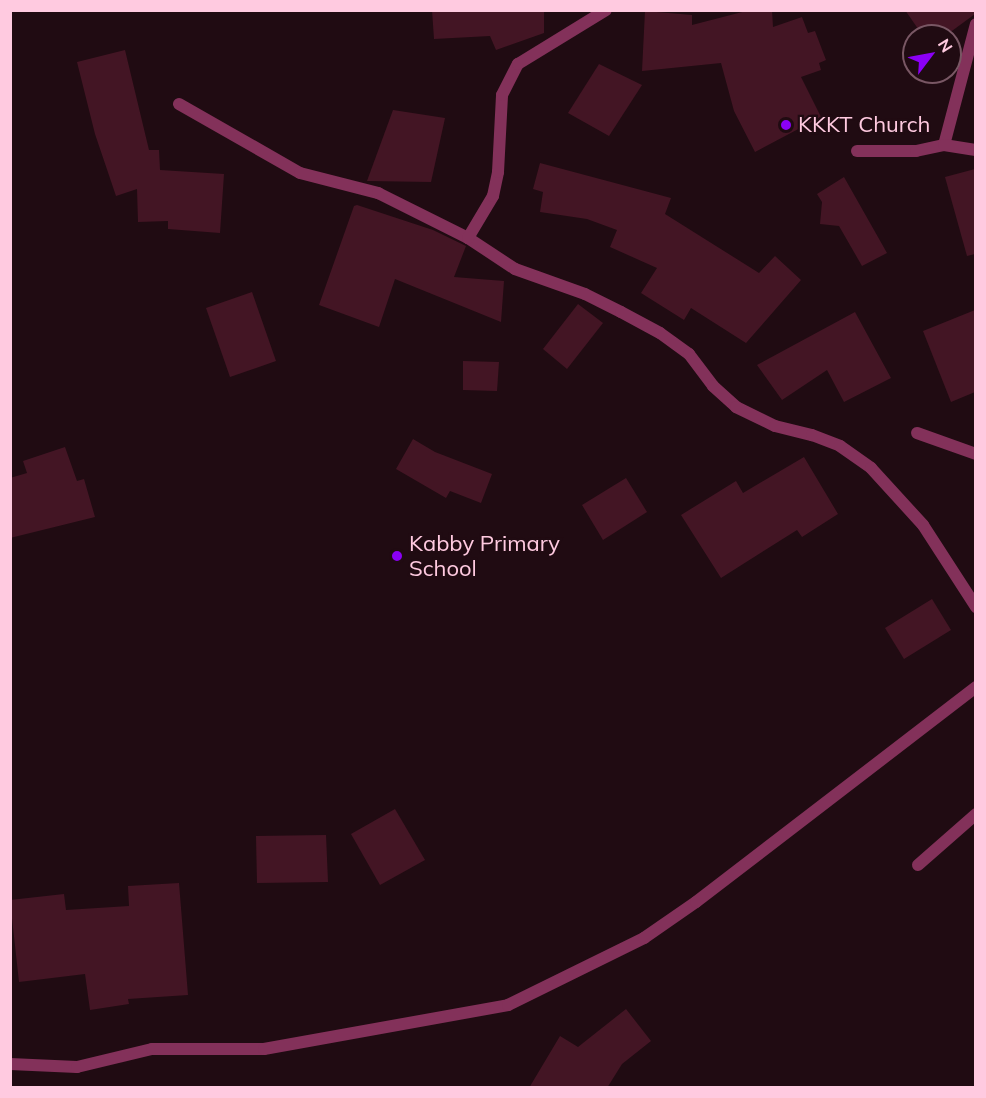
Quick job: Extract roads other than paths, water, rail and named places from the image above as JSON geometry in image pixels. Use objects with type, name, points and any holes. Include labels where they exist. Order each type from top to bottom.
[{"type":"street","points":[[468,238],[493,196],[498,172],[502,95],[518,64],[606,10]]},
{"type":"street","points":[[944,145],[975,24]]},
{"type":"street","points":[[178,104],[300,173],[378,193],[468,238],[515,269],[585,294],[660,333],[689,354],[713,386],[736,407],[775,426],[812,435],[840,446],[871,468],[923,525],[975,607]]},
{"type":"street","points":[[857,151],[916,152],[944,145],[975,150]]},
{"type":"street","points":[[917,433],[975,454]]},
{"type":"street","points":[[10,1064],[77,1067],[152,1049],[264,1049],[508,1005],[644,938],[696,902],[975,687]]},
{"type":"street","points":[[918,865],[975,814]]},
{"type":"place","name":"KKKT Church","points":[[786,125]]},
{"type":"place","name":"Kabby Primary School","points":[[397,556]]}]
